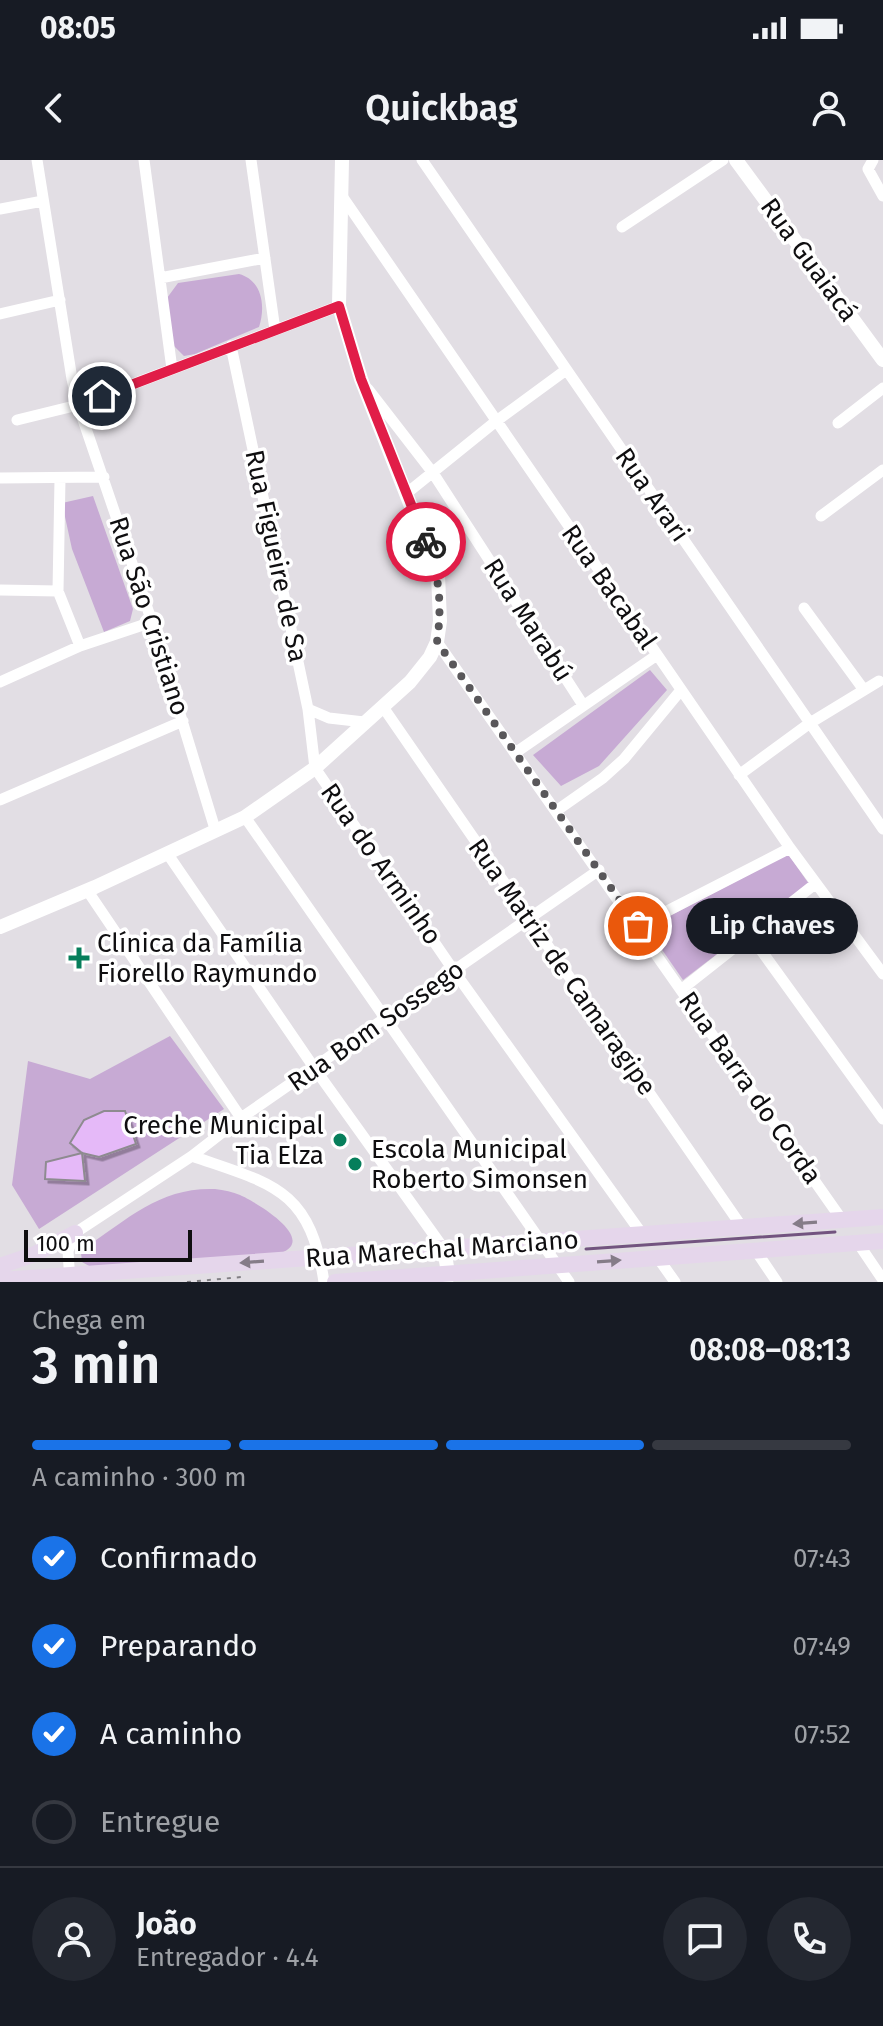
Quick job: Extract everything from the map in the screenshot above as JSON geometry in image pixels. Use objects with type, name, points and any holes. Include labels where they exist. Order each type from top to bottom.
[{"type":"main road","name":"Rua Marechal Marciano","points":[[0,1280],[70,1279],[320,1257],[883,1217]]},
{"type":"main road","points":[[0,1266],[35,1254],[75,1233]]},
{"type":"main road","name":"Rua Marechal Marciano","points":[[335,1282],[447,1278],[558,1265],[883,1241]]},
{"type":"street","name":"Rua São Cristiano","points":[[37,160],[78,405],[152,622],[215,829]]},
{"type":"street","points":[[144,160],[172,369]]},
{"type":"street","points":[[251,160],[275,330]]},
{"type":"street","points":[[0,927],[245,817],[315,768],[383,707],[410,682],[430,657],[437,642],[440,621],[438,575],[361,379],[339,306],[342,160]]},
{"type":"street","name":"Rua Arari","points":[[422,160],[883,829]]},
{"type":"street","points":[[622,227],[723,160]]},
{"type":"street","name":"Rua Guaiacá","points":[[736,160],[883,360]]},
{"type":"street","points":[[870,165],[883,196]]},
{"type":"street","name":"Rua Bacabal","points":[[342,196],[739,775],[883,974]]},
{"type":"street","points":[[0,209],[43,201]]},
{"type":"street","points":[[160,278],[265,258]]},
{"type":"street","points":[[0,314],[60,300]]},
{"type":"street","points":[[17,420],[78,405],[339,306]]},
{"type":"street","name":"Rua Figueire de Sa","points":[[231,346],[308,709],[315,768]]},
{"type":"street","points":[[407,493],[566,370]]},
{"type":"street","name":"Rua Marabú","points":[[361,379],[433,473],[583,705]]},
{"type":"street","points":[[838,423],[883,388]]},
{"type":"street","points":[[821,516],[883,470]]},
{"type":"street","points":[[0,478],[104,477]]},
{"type":"street","points":[[60,479],[58,591],[80,646]]},
{"type":"street","points":[[0,590],[58,591]]},
{"type":"street","points":[[804,608],[864,690]]},
{"type":"street","points":[[0,682],[80,646],[152,622]]},
{"type":"street","name":"Rua Barra do Corda","points":[[437,642],[842,1220]]},
{"type":"street","points":[[515,753],[657,655]]},
{"type":"street","points":[[739,775],[810,723],[879,681]]},
{"type":"street","points":[[556,811],[624,759],[681,690]]},
{"type":"street","name":"Rua Matriz de Camaragipe","points":[[383,707],[742,1227]]},
{"type":"street","points":[[308,709],[329,718],[364,722]]},
{"type":"street","points":[[0,800],[183,721]]},
{"type":"street","name":"Rua do Arminho","points":[[315,768],[454,971],[642,1234]]},
{"type":"street","points":[[245,817],[569,1282]]},
{"type":"street","points":[[638,926],[790,848]]},
{"type":"street","points":[[167,853],[315,1069],[444,1249],[447,1278]]},
{"type":"street","name":"Rua Bom Sossego","points":[[75,1233],[192,1156],[241,1118],[599,870]]},
{"type":"street","points":[[682,989],[815,884]]},
{"type":"street","points":[[87,890],[241,1118]]},
{"type":"street","points":[[750,935],[883,1119]]},
{"type":"street","points":[[192,1156],[242,1173],[278,1191],[299,1209],[308,1222],[320,1257],[324,1282]]},
{"type":"street","points":[[70,1279],[68,1251],[75,1233]]},
{"type":"street","points":[[858,1243],[883,1280]]},
{"type":"street","points":[[411,1279],[414,1251]]},
{"type":"street","points":[[756,1251],[777,1282]]},
{"type":"street","points":[[658,1258],[675,1282]]},
{"type":"shaded area","points":[[239,274],[253,282],[260,295],[262,311],[259,327],[184,356],[172,344],[167,298],[178,283]]},
{"type":"shaded area","points":[[93,496],[133,609],[130,621],[104,632],[72,549],[62,503]]},
{"type":"shaded area","points":[[650,670],[667,690],[599,766],[561,786],[533,755]]},
{"type":"shaded area","points":[[788,854],[809,884],[683,980],[647,928]]},
{"type":"shaded area","points":[[170,1036],[224,1109],[39,1229],[12,1185],[28,1061],[90,1079]]},
{"type":"shaded area","points":[[215,1189],[240,1195],[270,1213],[289,1230],[291,1247],[281,1253],[91,1267],[82,1262],[81,1253],[86,1247],[146,1206],[178,1193]]},
{"type":"building","points":[[104,1111],[125,1111],[136,1144],[99,1157],[82,1153],[70,1143],[84,1120]]},
{"type":"building","points":[[82,1153],[85,1181],[45,1179],[46,1162]]},
{"type":"waterway","points":[[586,1249],[835,1232]]},
{"type":"way so far","points":[[426,542],[438,575],[440,621],[437,642],[638,926]]},
{"type":"place","name":"Lip Chaves","points":[[638,926]]},
{"type":"place","name":"Clínica da Família Fiorello Raymundo","points":[[79,958]]},
{"type":"place","name":"Creche Municipal Tia Elza","points":[[340,1140]]},
{"type":"place","name":"Escola Municipal Roberto Simonsen","points":[[355,1164]]},
{"type":"route","points":[[102,396],[339,306],[361,379],[426,542]]}]
